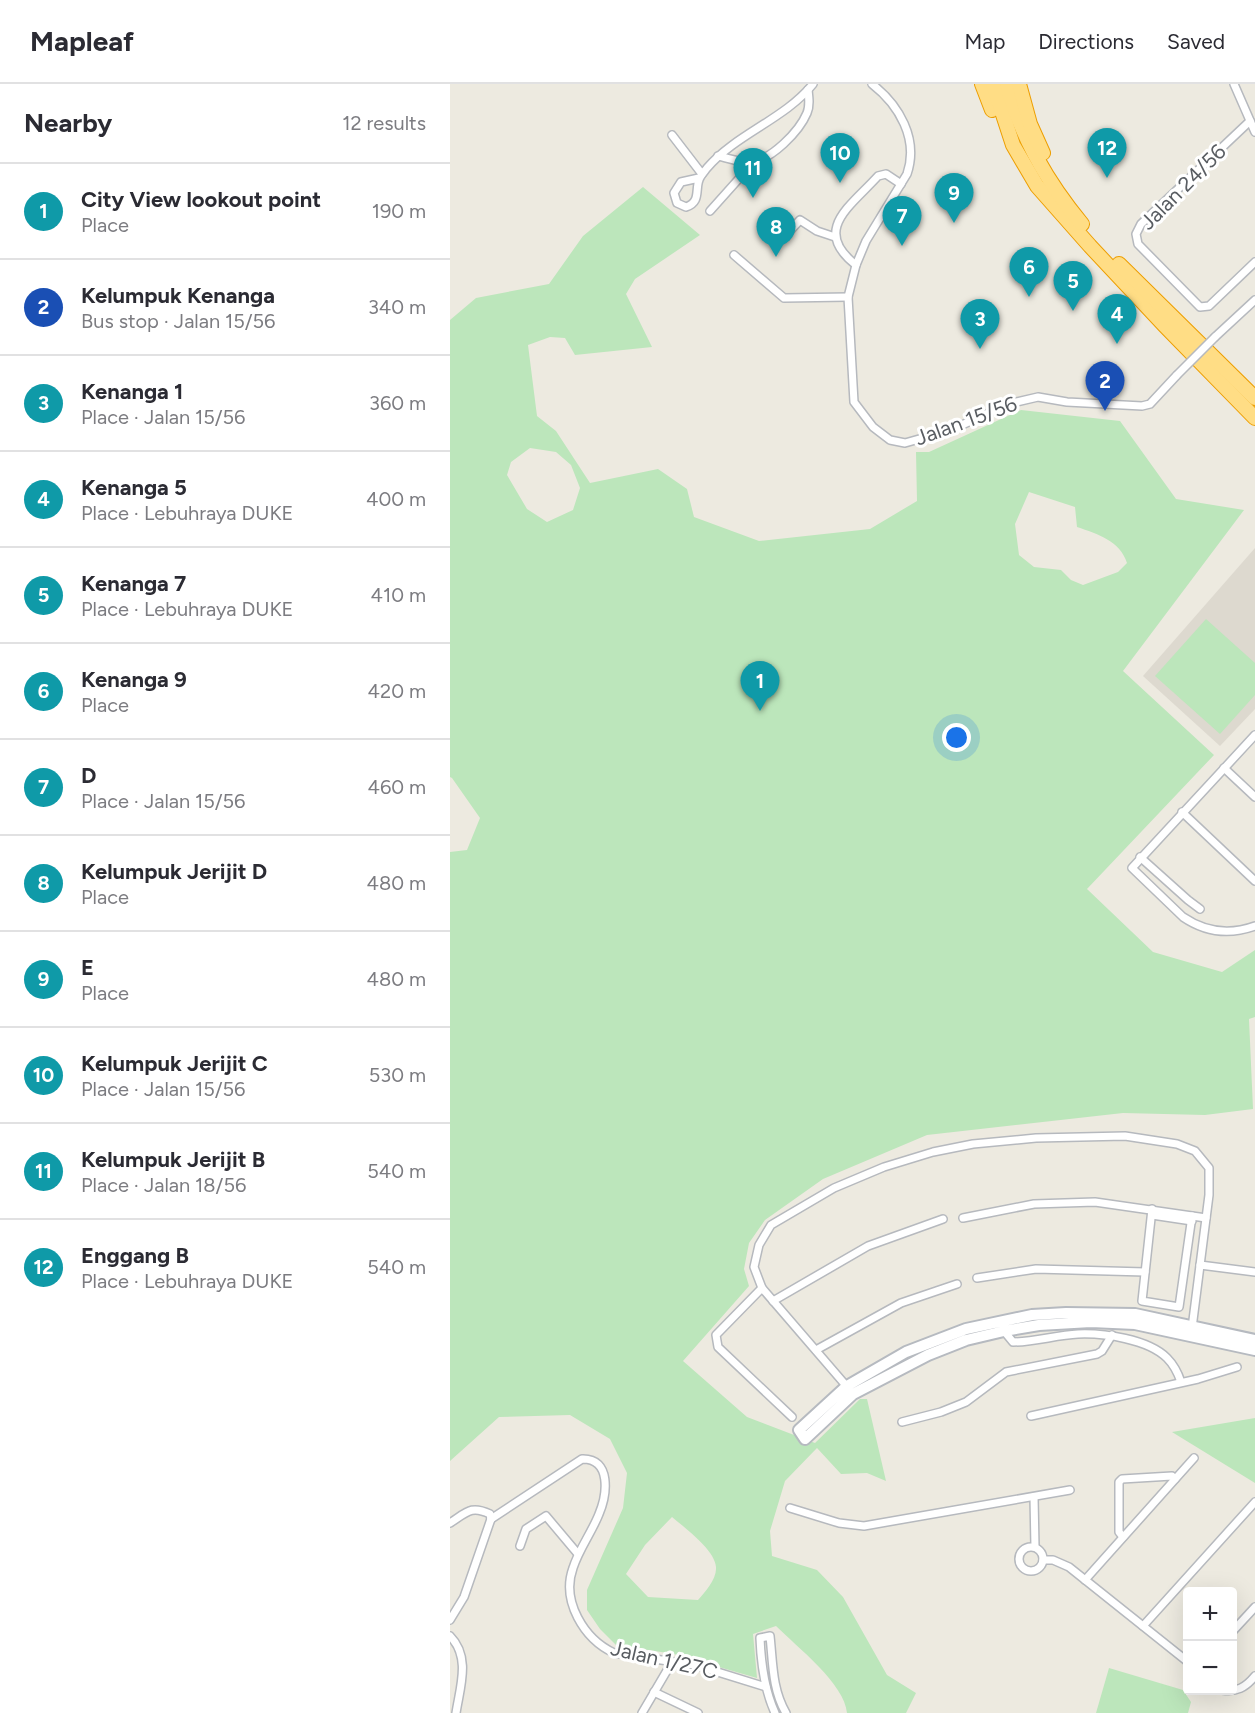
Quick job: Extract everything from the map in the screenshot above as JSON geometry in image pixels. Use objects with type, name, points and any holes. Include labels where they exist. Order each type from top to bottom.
[{"type":"highway","points":[[982,84],[997,124],[1013,145],[1037,186],[1090,246],[1255,418]]},
{"type":"highway","points":[[993,84],[1013,145]]},
{"type":"highway","points":[[1007,84],[1021,126],[1036,159],[1062,200],[1099,245],[1255,398]]},
{"type":"highway","points":[[1019,84],[1030,124],[1044,156],[1099,245]]},
{"type":"street","name":"Jalan 15/56","points":[[872,84],[894,107],[905,126],[912,151],[911,163],[901,184],[866,241],[856,265],[848,297],[854,402],[873,427],[890,440],[905,443],[951,430],[1008,404],[1038,397],[1067,402],[1142,406],[1150,404],[1215,337],[1255,300]]},
{"type":"street","points":[[1234,84],[1255,132]]},
{"type":"street","points":[[718,156],[749,162],[771,155],[798,127],[807,114],[811,87]]},
{"type":"street","points":[[701,176],[681,182],[674,193],[677,202],[686,207],[694,202],[697,198],[701,176],[718,156],[811,87]]},
{"type":"street","name":"Jalan 24/56","points":[[1250,121],[1141,224],[1137,234],[1138,244],[1200,307],[1209,306],[1255,262]]},
{"type":"street","points":[[672,135],[701,176]]},
{"type":"street","points":[[710,211],[744,173],[749,162]]},
{"type":"street","points":[[856,265],[845,256],[835,237],[834,229],[839,219],[878,176],[886,174],[901,184]]},
{"type":"street","points":[[785,236],[800,220],[817,231],[835,237]]},
{"type":"street","points":[[734,255],[784,298],[848,297]]},
{"type":"street","points":[[1255,735],[1132,866],[1132,870],[1192,923],[1228,932],[1255,926]]},
{"type":"street","points":[[1224,768],[1255,797]]},
{"type":"street","points":[[1182,812],[1255,881]]},
{"type":"street","points":[[1140,857],[1200,909]]},
{"type":"street","points":[[850,1390],[762,1288],[754,1267],[759,1245],[771,1226],[834,1188],[884,1167],[933,1152],[973,1144],[1035,1138],[1125,1136],[1177,1144],[1195,1150],[1209,1168],[1209,1195],[1192,1330]]},
{"type":"street","points":[[963,1218],[1034,1204],[1095,1202],[1192,1218],[1206,1218]]},
{"type":"street","points":[[1152,1212],[1142,1301],[1179,1307],[1192,1218]]},
{"type":"street","points":[[773,1301],[868,1246],[943,1219]]},
{"type":"street","points":[[1200,1265],[1255,1272]]},
{"type":"street","points":[[977,1278],[1036,1269],[1146,1272]]},
{"type":"street","points":[[816,1350],[901,1303],[957,1284]]},
{"type":"street","points":[[762,1288],[716,1335],[718,1347],[792,1417]]},
{"type":"street","points":[[1255,1340],[1192,1330],[1091,1322],[1039,1325],[1004,1331],[966,1340],[850,1390],[805,1439],[799,1430],[850,1390],[906,1353],[966,1329],[1032,1315],[1135,1314],[1192,1330],[1255,1350]]},
{"type":"street","points":[[1004,1331],[1013,1342],[1079,1334],[1112,1335],[1159,1351],[1175,1367],[1181,1382]]},
{"type":"street","points":[[902,1422],[941,1412],[966,1402],[1006,1372],[1097,1354],[1102,1351],[1112,1335]]},
{"type":"street","points":[[1031,1416],[1198,1379],[1237,1366]]},
{"type":"street","points":[[1085,1580],[1194,1458]]},
{"type":"street","name":"Jalan 1/27C","points":[[491,1519],[576,1462],[582,1459],[595,1461],[604,1473],[604,1494],[598,1518],[572,1570],[570,1589],[575,1613],[587,1633],[614,1653],[711,1670],[766,1687]]},
{"type":"street","points":[[1123,1537],[1119,1532],[1119,1482],[1122,1479],[1172,1476],[1175,1479]]},
{"type":"street","points":[[790,1508],[839,1523],[864,1526],[1070,1490]]},
{"type":"street","points":[[1034,1497],[1035,1547]]},
{"type":"street","points":[[1143,1626],[1255,1502]]},
{"type":"street","points":[[450,1522],[473,1509],[490,1515],[491,1519],[464,1597],[450,1620]]},
{"type":"street","points":[[520,1546],[526,1529],[546,1516],[578,1554]]},
{"type":"street","points":[[1035,1547],[1041,1552],[1043,1560],[1040,1566],[1027,1570],[1019,1562],[1019,1556],[1024,1548],[1035,1547]]},
{"type":"street","points":[[1043,1560],[1053,1560],[1085,1580],[1183,1658]]},
{"type":"street","points":[[1237,1627],[1255,1607]]},
{"type":"street","points":[[450,1636],[457,1643],[463,1657],[456,1713]]},
{"type":"street","points":[[775,1713],[761,1666],[760,1638],[770,1636],[774,1682],[777,1695],[786,1713]]},
{"type":"street","points":[[642,1713],[672,1662]]},
{"type":"street","points":[[1237,1691],[1245,1687],[1255,1676]]},
{"type":"street","points":[[654,1692],[698,1713]]},
{"type":"shaded area","points":[[1255,548],[1255,709],[1220,746],[1143,676]]},
{"type":"green space","points":[[643,187],[700,235],[635,279],[626,294],[652,347],[575,355],[565,338],[550,337],[528,345],[537,416],[556,431],[590,483],[658,469],[687,489],[694,517],[759,541],[870,529],[917,501],[916,452],[929,452],[1021,410],[1120,421],[1176,499],[1244,510],[1123,671],[1214,755],[1087,889],[1153,952],[1222,972],[1255,950],[1255,1017],[1249,1019],[1253,1109],[1205,1115],[1123,1113],[927,1135],[823,1179],[765,1220],[749,1243],[744,1269],[749,1286],[683,1361],[747,1417],[815,1443],[860,1399],[867,1399],[886,1481],[867,1473],[841,1474],[817,1448],[785,1481],[770,1531],[772,1556],[817,1570],[843,1597],[887,1675],[916,1693],[906,1713],[847,1713],[838,1690],[829,1678],[776,1626],[753,1634],[757,1678],[674,1654],[616,1645],[600,1629],[587,1610],[587,1590],[623,1508],[627,1473],[610,1439],[570,1415],[499,1417],[450,1461],[450,852],[467,850],[480,818],[450,777],[450,320],[476,298],[549,284],[583,236]],"holes":[[[530,448],[556,452],[571,465],[580,488],[573,510],[547,522],[527,509],[507,475],[511,462]],[[1029,492],[1075,507],[1077,527],[1114,544],[1124,555],[1127,563],[1118,572],[1083,585],[1071,580],[1061,570],[1034,567],[1019,555],[1015,524]],[[672,1517],[711,1554],[716,1567],[713,1581],[698,1600],[648,1597],[626,1574],[645,1545]]]},
{"type":"green space","points":[[1206,619],[1255,663],[1255,695],[1220,734],[1155,676]]},
{"type":"green space","points":[[1255,1418],[1255,1483],[1172,1432]]},
{"type":"green space","points":[[1109,1668],[1183,1690],[1183,1695],[1186,1695],[1191,1702],[1188,1713],[1096,1713]]},
{"type":"place","name":"Enggang B","points":[[1107,178]]},
{"type":"place","name":"Kelumpuk Jerijit C","points":[[840,183]]},
{"type":"place","name":"Kelumpuk Jerijit B","points":[[753,198]]},
{"type":"place","name":"E","points":[[954,223]]},
{"type":"place","name":"D","points":[[902,246]]},
{"type":"place","name":"Kelumpuk Jerijit D","points":[[776,257]]},
{"type":"place","name":"Kenanga 9","points":[[1029,297]]},
{"type":"place","name":"Kenanga 7","points":[[1073,311]]},
{"type":"place","name":"Kenanga 5","points":[[1117,344]]},
{"type":"place","name":"Kenanga 1","points":[[980,349]]},
{"type":"place","name":"Kelumpuk Kenanga","points":[[1105,411]]},
{"type":"place","name":"City View lookout point","points":[[760,711]]}]
